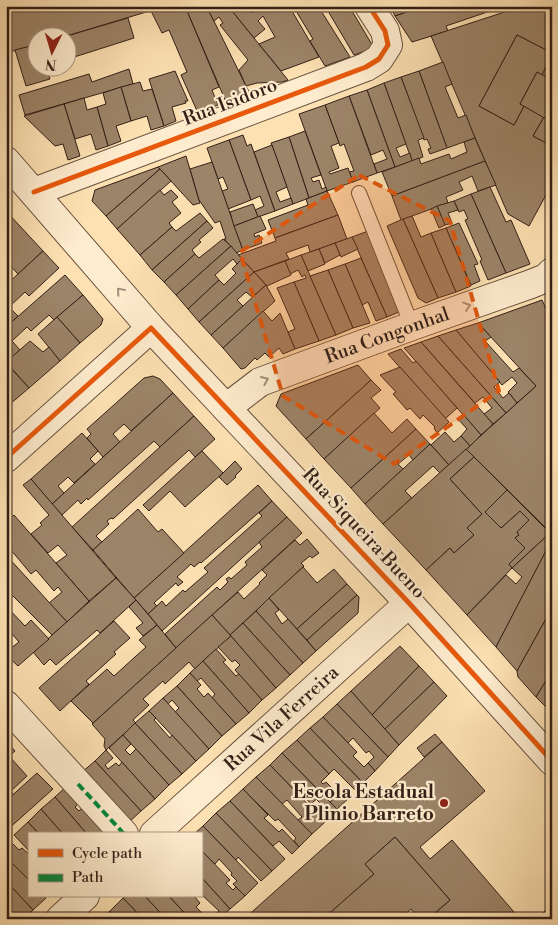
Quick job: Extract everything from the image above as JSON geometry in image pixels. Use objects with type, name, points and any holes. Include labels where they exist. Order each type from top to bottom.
[{"type":"street","name":"Rua Isidoro","points":[[34,192],[366,67],[379,59],[388,45],[385,31],[369,6]]},
{"type":"street","name":"Rua Siqueira Bueno","points":[[6,161],[151,328],[550,756]]},
{"type":"street","name":"Rua Congonhal","points":[[226,408],[260,382],[531,284],[546,278],[552,272]]},
{"type":"street","points":[[6,458],[151,328]]},
{"type":"street","name":"Rua Vila Ferreira","points":[[156,832],[409,603]]},
{"type":"street","points":[[6,705],[122,832]]},
{"type":"street","points":[[60,919],[83,898]]},
{"type":"lane","points":[[359,193],[412,326]]},
{"type":"highlighted area","points":[[359,175],[450,221],[499,391],[394,464],[283,396],[240,252]]},
{"type":"building","points":[[19,6],[166,6],[78,33],[78,28],[28,28],[28,47],[6,53],[6,10]]},
{"type":"building","points":[[166,6],[185,6],[219,87],[212,90],[218,105],[198,113],[181,75],[187,72],[169,30],[162,33],[151,11]]},
{"type":"building","points":[[185,6],[199,6],[201,10],[207,7],[250,94],[226,102]]},
{"type":"building","points":[[206,6],[228,6],[288,80],[246,86],[239,70],[248,60],[220,25],[223,23],[219,17],[214,21]]},
{"type":"building","points":[[228,6],[247,6],[252,13],[262,6],[289,6],[319,57],[281,71],[259,44],[275,37],[263,16],[258,21],[265,29],[254,38]]},
{"type":"building","points":[[293,6],[318,6],[350,57],[325,66],[310,41],[313,39]]},
{"type":"building","points":[[325,6],[349,6],[374,48],[354,55]]},
{"type":"building","points":[[390,6],[425,6],[395,16]]},
{"type":"building","points":[[425,6],[505,6],[446,26],[448,31],[412,42],[395,16]]},
{"type":"building","points":[[523,6],[552,6],[552,53],[517,35],[479,106],[514,125],[524,106],[544,117],[533,136],[552,146],[552,184],[529,226],[508,214],[431,36]]},
{"type":"building","points":[[128,18],[134,38],[78,56],[78,33]]},
{"type":"building","points":[[517,35],[552,53],[552,55],[542,75],[537,72],[520,104],[524,106],[514,125],[479,106]]},
{"type":"building","points":[[28,47],[28,78],[50,79],[26,86],[15,50]]},
{"type":"building","points":[[552,55],[552,80],[542,75]]},
{"type":"building","points":[[443,62],[452,84],[445,87],[458,118],[466,115],[475,138],[447,148],[419,71]]},
{"type":"building","points":[[129,69],[133,84],[25,115],[19,95],[89,74],[92,82]]},
{"type":"building","points":[[175,71],[188,101],[172,107],[176,121],[164,126],[149,79]]},
{"type":"building","points":[[419,71],[447,148],[430,154],[428,149],[431,148],[427,139],[424,140],[401,77]]},
{"type":"building","points":[[537,72],[552,80],[552,114],[548,120],[520,104]]},
{"type":"building","points":[[401,77],[424,138],[418,140],[423,157],[412,161],[384,83]]},
{"type":"building","points":[[140,82],[143,91],[152,89],[164,126],[151,130],[147,116],[131,121],[121,87]]},
{"type":"building","points":[[384,83],[406,144],[396,148],[400,157],[410,153],[412,161],[395,167],[367,90]]},
{"type":"building","points":[[121,87],[131,121],[116,126],[121,141],[108,146],[97,107],[106,104],[103,93]]},
{"type":"building","points":[[367,90],[395,167],[377,173],[374,164],[387,159],[383,150],[371,155],[349,96]]},
{"type":"building","points":[[349,96],[377,173],[353,182],[349,172],[354,171],[344,144],[340,146],[325,105]]},
{"type":"building","points":[[84,98],[87,110],[97,107],[108,146],[96,150],[91,134],[75,139],[64,104]]},
{"type":"building","points":[[64,104],[80,156],[68,160],[63,144],[55,146],[24,116]]},
{"type":"building","points":[[325,105],[339,143],[331,146],[339,168],[329,172],[330,174],[348,168],[353,182],[327,191],[299,114]]},
{"type":"building","points":[[552,114],[552,146],[533,136],[544,117],[548,120]]},
{"type":"building","points":[[305,131],[321,175],[311,178],[313,182],[319,180],[322,189],[326,187],[327,191],[309,198],[289,137]]},
{"type":"building","points":[[243,135],[247,146],[251,144],[275,211],[258,217],[255,210],[264,206],[260,196],[251,200],[229,140]]},
{"type":"building","points":[[289,137],[309,198],[293,204],[271,143]]},
{"type":"building","points":[[475,138],[485,161],[392,196],[382,172],[419,158],[421,164],[449,154],[451,159],[467,152],[464,142]]},
{"type":"building","points":[[229,140],[251,200],[228,209],[222,191],[228,189],[223,177],[218,179],[207,148]]},
{"type":"building","points":[[272,145],[287,187],[276,192],[280,202],[291,198],[293,204],[275,211],[254,152]]},
{"type":"building","points":[[186,156],[200,203],[193,205],[158,167]]},
{"type":"building","points":[[485,161],[496,185],[478,191],[472,176],[459,182],[463,190],[446,197],[448,203],[401,220],[392,196]]},
{"type":"building","points":[[212,162],[243,250],[236,253],[224,239],[226,239],[220,221],[215,223],[199,200],[190,169]]},
{"type":"building","points":[[158,167],[160,169],[106,216],[92,201],[95,190]]},
{"type":"building","points":[[160,169],[171,181],[117,229],[106,216]]},
{"type":"building","points":[[490,187],[506,222],[511,220],[530,264],[506,273],[471,194]]},
{"type":"building","points":[[160,190],[164,195],[171,190],[178,197],[172,202],[181,213],[169,223],[172,227],[140,255],[117,229]]},
{"type":"building","points":[[327,191],[338,215],[275,238],[268,220],[308,205],[306,199]]},
{"type":"building","points":[[471,194],[506,273],[488,280],[480,261],[482,260],[465,220],[468,219],[464,210],[459,212],[454,201]]},
{"type":"building","points":[[454,201],[458,210],[448,213],[452,223],[445,225],[437,206]]},
{"type":"building","points":[[253,204],[258,217],[234,226],[230,212]]},
{"type":"building","points":[[437,206],[445,225],[439,228],[431,209]]},
{"type":"building","points":[[6,211],[43,251],[18,274],[6,261]]},
{"type":"building","points":[[200,213],[207,221],[152,270],[140,255],[172,227],[176,231]]},
{"type":"building","points":[[338,215],[347,239],[310,252],[308,245],[286,253],[289,259],[254,272],[238,255],[276,241],[275,238]]},
{"type":"building","points":[[260,216],[266,229],[254,234],[255,237],[259,235],[262,243],[243,250],[234,226]]},
{"type":"building","points":[[412,216],[421,237],[431,233],[456,292],[438,298],[403,219]]},
{"type":"building","points":[[403,219],[438,298],[426,303],[418,298],[387,226]]},
{"type":"building","points":[[207,221],[213,228],[199,240],[201,242],[192,250],[195,254],[164,282],[152,270]]},
{"type":"building","points":[[459,223],[478,264],[474,265],[480,281],[471,285],[446,228]]},
{"type":"building","points":[[446,228],[471,286],[456,292],[431,233]]},
{"type":"building","points":[[368,231],[396,292],[392,294],[399,312],[387,317],[352,237]]},
{"type":"building","points":[[352,237],[358,249],[341,257],[335,243]]},
{"type":"building","points":[[223,239],[231,246],[176,295],[164,282],[195,254],[199,258]]},
{"type":"building","points":[[335,243],[340,255],[325,263],[319,249]]},
{"type":"building","points":[[231,246],[242,259],[237,264],[233,259],[215,275],[219,280],[188,309],[176,295]]},
{"type":"building","points":[[319,249],[325,264],[308,271],[301,255]]},
{"type":"building","points":[[43,251],[59,268],[29,296],[25,292],[9,307],[18,316],[6,327],[6,285]]},
{"type":"building","points":[[301,255],[336,335],[319,341],[294,282],[306,278],[305,275],[302,277],[298,270],[290,274],[285,261]]},
{"type":"building","points":[[361,258],[387,317],[376,321],[368,302],[362,305],[345,264]]},
{"type":"building","points":[[242,259],[254,272],[199,322],[188,309],[219,280],[224,285],[236,273],[232,269]]},
{"type":"building","points":[[285,261],[291,275],[267,286],[254,272]]},
{"type":"building","points":[[345,264],[370,323],[353,328],[328,270]]},
{"type":"building","points":[[328,270],[353,328],[336,335],[310,276]]},
{"type":"building","points":[[254,272],[266,285],[252,297],[246,292],[237,300],[243,306],[211,335],[199,322]]},
{"type":"building","points":[[65,275],[83,295],[54,320],[49,315],[31,331],[27,327],[12,341],[20,350],[6,362],[6,327]]},
{"type":"building","points":[[294,282],[319,341],[295,349],[288,332],[295,329],[277,288]]},
{"type":"building","points":[[266,285],[275,301],[223,348],[211,335]]},
{"type":"building","points":[[83,295],[103,319],[101,325],[80,343],[57,317]]},
{"type":"building","points":[[542,300],[552,321],[552,534],[466,449],[536,386],[478,323]]},
{"type":"building","points":[[263,311],[272,321],[280,313],[295,349],[283,354],[279,348],[269,357],[265,353],[241,369],[223,348]]},
{"type":"building","points":[[57,317],[80,343],[60,361],[38,334]]},
{"type":"building","points":[[478,323],[491,337],[485,341],[513,372],[519,368],[536,386],[517,403],[508,392],[517,383],[512,377],[502,385],[456,330]]},
{"type":"building","points":[[456,330],[500,382],[494,387],[503,398],[509,393],[517,403],[506,413],[438,336]]},
{"type":"building","points":[[438,336],[506,413],[493,424],[484,414],[492,408],[483,397],[475,403],[421,342]]},
{"type":"building","points":[[30,341],[43,352],[49,347],[60,361],[29,388],[6,362]]},
{"type":"building","points":[[421,342],[493,424],[481,435],[404,348]]},
{"type":"building","points":[[401,349],[413,363],[416,361],[457,408],[445,419],[388,354]]},
{"type":"building","points":[[6,363],[29,388],[9,405],[6,402]]},
{"type":"building","points":[[358,365],[371,380],[306,439],[276,406],[281,394]]},
{"type":"building","points":[[400,367],[449,422],[437,433],[435,427],[423,415],[420,419],[410,408],[407,410],[393,394],[396,392],[380,375]]},
{"type":"building","points":[[153,376],[160,379],[173,393],[131,431],[124,424],[113,434],[120,442],[103,457],[87,438],[91,434],[87,429],[144,378]]},
{"type":"building","points":[[371,380],[381,390],[371,398],[380,408],[324,459],[306,439]]},
{"type":"building","points":[[173,393],[194,416],[160,447],[154,441],[88,500],[87,498],[81,504],[78,500],[62,515],[52,504]]},
{"type":"building","points":[[374,413],[392,433],[407,419],[416,429],[351,488],[324,459]]},
{"type":"building","points":[[463,414],[481,435],[470,446],[461,436],[467,429],[458,419]]},
{"type":"building","points":[[194,416],[215,439],[195,457],[189,450],[113,519],[111,518],[107,521],[109,524],[96,536],[102,542],[93,550],[72,527]]},
{"type":"building","points":[[416,429],[430,444],[413,460],[409,455],[398,464],[403,469],[365,504],[351,488]]},
{"type":"building","points":[[445,432],[454,442],[461,436],[470,446],[449,465],[431,445]]},
{"type":"building","points":[[82,433],[98,451],[90,459],[95,464],[74,483],[68,477],[58,486],[64,493],[52,504],[31,479]]},
{"type":"building","points":[[430,444],[449,465],[440,473],[433,466],[405,491],[412,498],[383,524],[365,504]]},
{"type":"building","points":[[466,449],[474,457],[450,479],[482,514],[467,528],[474,535],[454,553],[450,548],[426,570],[383,524]]},
{"type":"building","points":[[202,451],[223,473],[185,507],[170,491],[149,511],[143,505]]},
{"type":"building","points":[[474,457],[507,490],[485,512],[501,528],[520,511],[529,520],[517,532],[519,535],[515,538],[525,548],[509,564],[512,568],[467,615],[426,570],[450,548],[454,553],[474,535],[467,528],[482,514],[450,479]]},
{"type":"building","points":[[235,461],[242,469],[227,485],[219,477]]},
{"type":"building","points":[[31,479],[116,578],[89,601],[56,563],[67,555],[58,545],[48,553],[31,534],[42,525],[40,523],[49,515],[23,485]]},
{"type":"building","points":[[258,485],[272,501],[201,563],[194,567],[191,564],[177,577],[183,582],[178,586],[176,583],[154,603],[157,606],[148,614],[134,598]]},
{"type":"building","points":[[507,490],[550,533],[512,568],[509,564],[525,548],[515,538],[519,535],[517,532],[529,520],[520,511],[501,528],[485,512]]},
{"type":"building","points":[[272,501],[287,517],[162,631],[148,614],[162,601],[166,606],[183,590],[185,592],[208,572],[204,568],[262,516],[259,513]]},
{"type":"building","points":[[138,509],[158,532],[162,529],[184,553],[134,598],[93,550]]},
{"type":"building","points":[[14,515],[89,601],[67,622],[49,603],[62,592],[58,587],[54,591],[36,570],[31,574],[11,550],[6,554],[6,522]]},
{"type":"building","points":[[287,517],[302,533],[176,648],[165,634],[217,587],[220,590],[228,582],[226,579],[229,577],[231,579],[247,565],[245,562],[262,547],[259,542]]},
{"type":"building","points":[[550,533],[552,540],[496,647],[467,615],[506,575],[516,584],[522,577],[512,568]]},
{"type":"building","points":[[307,539],[319,553],[312,558],[310,556],[301,563],[304,566],[230,635],[212,615],[238,592],[244,599],[267,575],[262,570],[295,540],[300,545]]},
{"type":"building","points":[[550,543],[552,544],[552,608],[517,671],[496,647]]},
{"type":"building","points":[[6,555],[67,622],[52,635],[6,589]]},
{"type":"building","points":[[303,567],[317,583],[334,569],[347,584],[297,629],[269,598]]},
{"type":"building","points":[[116,578],[136,600],[100,633],[97,630],[56,665],[50,659],[44,665],[33,652]]},
{"type":"building","points":[[347,584],[357,595],[307,640],[297,629]]},
{"type":"building","points":[[357,595],[359,597],[358,613],[316,651],[307,640]]},
{"type":"building","points":[[269,598],[279,610],[275,613],[282,624],[288,619],[316,651],[303,663],[256,611]]},
{"type":"building","points":[[136,600],[157,625],[143,636],[136,628],[143,623],[129,607]]},
{"type":"building","points":[[6,606],[25,626],[31,620],[49,639],[18,666],[6,655],[6,652],[19,642],[7,628],[9,627],[6,624]]},
{"type":"building","points":[[552,608],[552,652],[549,656],[552,658],[552,671],[536,697],[518,677],[517,671]]},
{"type":"building","points":[[256,611],[303,663],[290,675],[243,623]]},
{"type":"building","points":[[212,615],[231,636],[195,669],[189,662],[165,684],[163,681],[143,699],[149,705],[133,720],[136,723],[106,750],[104,746],[105,739],[92,724]]},
{"type":"building","points":[[114,621],[130,638],[114,652],[116,654],[86,681],[89,684],[60,711],[39,688]]},
{"type":"building","points":[[243,623],[290,675],[276,688],[230,635]]},
{"type":"building","points":[[157,625],[176,648],[93,723],[71,701],[107,669],[114,676],[146,647],[139,640]]},
{"type":"building","points":[[231,636],[276,688],[262,700],[235,670],[240,665],[235,660],[232,662],[218,647]]},
{"type":"building","points":[[400,646],[419,666],[372,715],[351,691]]},
{"type":"building","points":[[216,649],[226,660],[223,662],[236,676],[239,674],[262,700],[249,713],[203,661]]},
{"type":"building","points":[[203,661],[249,713],[236,724],[212,698],[215,694],[201,678],[197,681],[190,673]]},
{"type":"building","points":[[419,666],[434,682],[385,729],[372,715]]},
{"type":"building","points":[[552,671],[551,707],[545,706],[536,697]]},
{"type":"building","points":[[190,673],[201,685],[197,689],[204,697],[208,693],[236,724],[222,736],[177,686]]},
{"type":"building","points":[[434,682],[447,696],[399,745],[385,729]]},
{"type":"building","points":[[177,686],[222,736],[209,749],[175,712],[179,708],[172,700],[168,704],[163,698]]},
{"type":"building","points":[[351,691],[399,745],[388,757],[337,704]]},
{"type":"building","points":[[163,698],[209,749],[196,761],[149,711]]},
{"type":"building","points":[[337,704],[388,757],[375,771],[368,763],[374,757],[369,751],[366,753],[353,738],[348,743],[323,717]]},
{"type":"building","points":[[149,711],[156,718],[154,720],[170,738],[172,735],[196,761],[182,774],[135,723]]},
{"type":"building","points":[[323,717],[357,752],[353,756],[364,767],[368,763],[375,771],[363,783],[310,728]]},
{"type":"building","points":[[135,723],[182,774],[169,785],[123,735]]},
{"type":"building","points":[[310,728],[363,783],[356,791],[334,769],[329,774],[297,740]]},
{"type":"building","points":[[435,734],[442,742],[424,757],[417,748]]},
{"type":"building","points":[[123,735],[131,744],[125,750],[130,755],[136,749],[169,785],[155,799],[109,748]]},
{"type":"building","points":[[297,740],[329,774],[321,782],[323,784],[326,782],[334,790],[326,798],[282,753]]},
{"type":"building","points":[[6,741],[15,751],[6,759]]},
{"type":"building","points":[[442,742],[485,791],[420,847],[430,859],[452,840],[520,919],[428,919],[450,900],[395,837],[365,864],[374,874],[323,919],[316,919],[311,913],[304,919],[244,919]]},
{"type":"building","points":[[106,750],[113,758],[105,765],[108,769],[116,763],[119,766],[122,762],[155,799],[141,811],[95,761]]},
{"type":"building","points":[[282,753],[322,794],[311,804],[298,790],[296,792],[270,765]]},
{"type":"building","points":[[9,756],[27,776],[11,791],[14,795],[6,801],[6,759]]},
{"type":"building","points":[[95,761],[141,811],[128,823],[81,773]]},
{"type":"building","points":[[270,765],[325,822],[312,834],[298,820],[302,817],[287,800],[282,804],[256,777]]},
{"type":"building","points":[[37,773],[53,789],[6,831],[6,801]]},
{"type":"building","points":[[256,777],[312,834],[299,847],[294,841],[296,838],[278,819],[275,821],[243,789]]},
{"type":"building","points":[[68,785],[78,804],[75,807],[79,811],[86,804],[110,832],[85,832],[55,797]]},
{"type":"building","points":[[243,789],[268,815],[264,818],[279,832],[282,829],[299,847],[292,854],[279,841],[273,846],[230,801]]},
{"type":"building","points":[[343,789],[350,797],[337,809],[330,802]]},
{"type":"building","points":[[322,794],[337,809],[332,815],[316,799]]},
{"type":"building","points":[[55,797],[85,832],[61,832],[41,809]]},
{"type":"building","points":[[230,801],[285,859],[272,871],[216,813]]},
{"type":"building","points":[[41,809],[61,832],[37,832],[28,822]]},
{"type":"building","points":[[216,813],[272,871],[261,881],[238,857],[236,860],[203,826]]},
{"type":"building","points":[[28,822],[37,832],[28,832],[28,850],[14,835]]},
{"type":"building","points":[[203,826],[258,883],[245,896],[233,884],[237,881],[219,859],[215,864],[202,851],[202,832],[196,832]]},
{"type":"building","points":[[395,837],[450,900],[428,919],[419,919],[411,909],[400,919],[323,919],[374,874],[365,864]]},
{"type":"building","points":[[8,839],[19,850],[22,848],[28,853],[28,879],[6,857],[6,841]]},
{"type":"building","points":[[202,851],[230,880],[226,883],[233,890],[236,887],[245,896],[230,909],[202,878]]},
{"type":"building","points":[[6,857],[28,879],[28,898],[46,898],[33,910],[6,881]]},
{"type":"building","points":[[202,878],[230,909],[218,919],[214,919],[213,917],[219,911],[202,895]]},
{"type":"building","points":[[6,881],[33,910],[23,919],[14,919],[6,910]]},
{"type":"building","points":[[123,898],[147,898],[166,919],[143,919]]},
{"type":"building","points":[[123,898],[143,919],[117,919],[110,911]]},
{"type":"building","points":[[147,898],[171,898],[190,919],[166,919]]},
{"type":"building","points":[[171,898],[196,898],[200,903],[196,907],[208,919],[190,919]]},
{"type":"building","points":[[552,905],[552,919],[536,919]]},
{"type":"building","points":[[110,911],[117,919],[101,919]]},
{"type":"marked path","points":[[78,784],[122,832]]},
{"type":"cycle path","points":[[34,192],[366,67],[379,59],[388,45],[385,31],[369,6]]},
{"type":"cycle path","points":[[6,458],[151,328],[409,603],[552,761]]},
{"type":"place","name":"Escola Estadual Plinio Barreto","points":[[444,803]]}]
